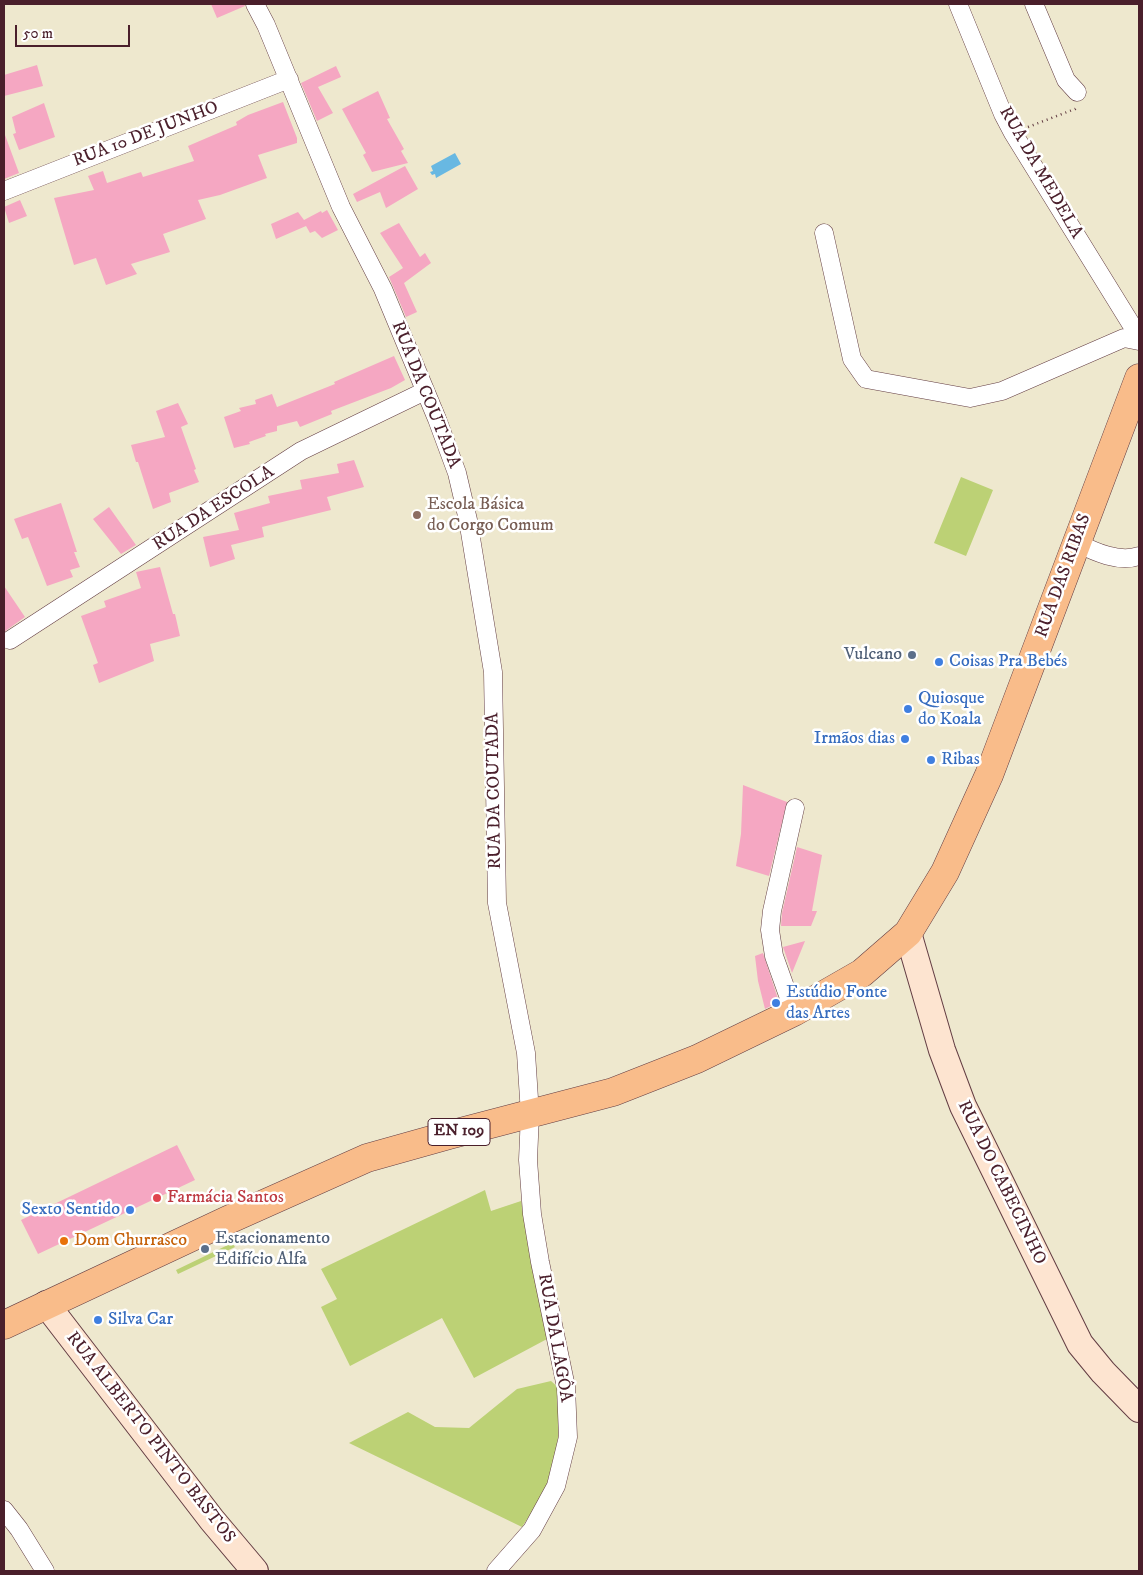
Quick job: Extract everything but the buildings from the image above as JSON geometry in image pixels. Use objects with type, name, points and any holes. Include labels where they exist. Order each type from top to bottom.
[{"type":"main road","name":"RUA DAS RIBAS","points":[[908,934],[945,872],[989,775],[1139,378]]},
{"type":"main road","name":"EN 109","points":[[4,1325],[228,1220],[367,1158],[449,1134],[613,1092],[697,1059],[794,1012],[862,974],[908,934]]},
{"type":"street","name":"RUA DA COUTADA","points":[[255,4],[289,79],[341,207],[383,289],[457,473],[468,520],[493,672],[496,903],[526,1053],[530,1114]]},
{"type":"street","name":"RUA DA MEDELA","points":[[958,4],[1003,114],[1013,133],[1130,324],[1139,332]]},
{"type":"street","points":[[1034,4],[1066,80],[1077,92]]},
{"type":"street","name":"RUA 10 DE JUNHO","points":[[4,190],[289,79]]},
{"type":"street","points":[[824,233],[852,359],[866,379],[970,398],[1002,391],[1124,338],[1139,341]]},
{"type":"street","name":"RUA DA ESCOLA","points":[[10,640],[301,451],[425,391]]},
{"type":"street","points":[[1077,544],[1096,552],[1131,559],[1139,556]]},
{"type":"street","points":[[794,1012],[774,956],[770,930],[772,911],[795,808]]},
{"type":"street","name":"RUA DO CABECINHO","points":[[908,934],[942,1050],[963,1106],[1080,1344],[1103,1372],[1139,1409]]},
{"type":"street","name":"RUA DA LAGÔA","points":[[496,1571],[532,1530],[556,1486],[568,1436],[566,1387],[532,1214],[528,1160],[530,1114]]},
{"type":"street","name":"RUA ALBERTO PINTO BASTOS","points":[[46,1304],[212,1520],[255,1571]]},
{"type":"street","points":[[4,1510],[19,1528],[45,1571]]},
{"type":"path","points":[[1013,133],[1075,109],[1077,92]]},
{"type":"green space","points":[[961,477],[993,490],[966,556],[934,543]]},
{"type":"green space","points":[[485,1190],[491,1211],[521,1201],[547,1339],[474,1378],[442,1318],[350,1366],[321,1307],[337,1299],[321,1269]]},
{"type":"green space","points":[[232,1243],[235,1247],[178,1274],[176,1270]]},
{"type":"green space","points":[[551,1381],[560,1389],[558,1442],[552,1469],[543,1494],[522,1527],[349,1443],[408,1412],[435,1427],[469,1428],[517,1389]]},
{"type":"water","points":[[455,153],[461,164],[436,178],[435,174],[432,175],[430,172],[433,171],[431,166]]},
{"type":"place","name":"Escola Básica do Corgo Comum","points":[[417,515]]},
{"type":"place","name":"Vulcano","points":[[912,655]]},
{"type":"place","name":"Coisas Pra Bebés","points":[[939,662]]},
{"type":"place","name":"Quiosque do Koala","points":[[908,709]]},
{"type":"place","name":"Irmãos dias","points":[[905,739]]},
{"type":"place","name":"Ribas","points":[[931,760]]},
{"type":"place","name":"Estúdio Fonte das Artes","points":[[776,1003]]},
{"type":"place","name":"Farmácia Santos","points":[[157,1198]]},
{"type":"place","name":"Sexto Sentido","points":[[130,1210]]},
{"type":"place","name":"Dom Churrasco","points":[[64,1241]]},
{"type":"place","name":"Estacionamento Edifício Alfa","points":[[205,1249]]},
{"type":"place","name":"Silva Car","points":[[98,1320]]}]
